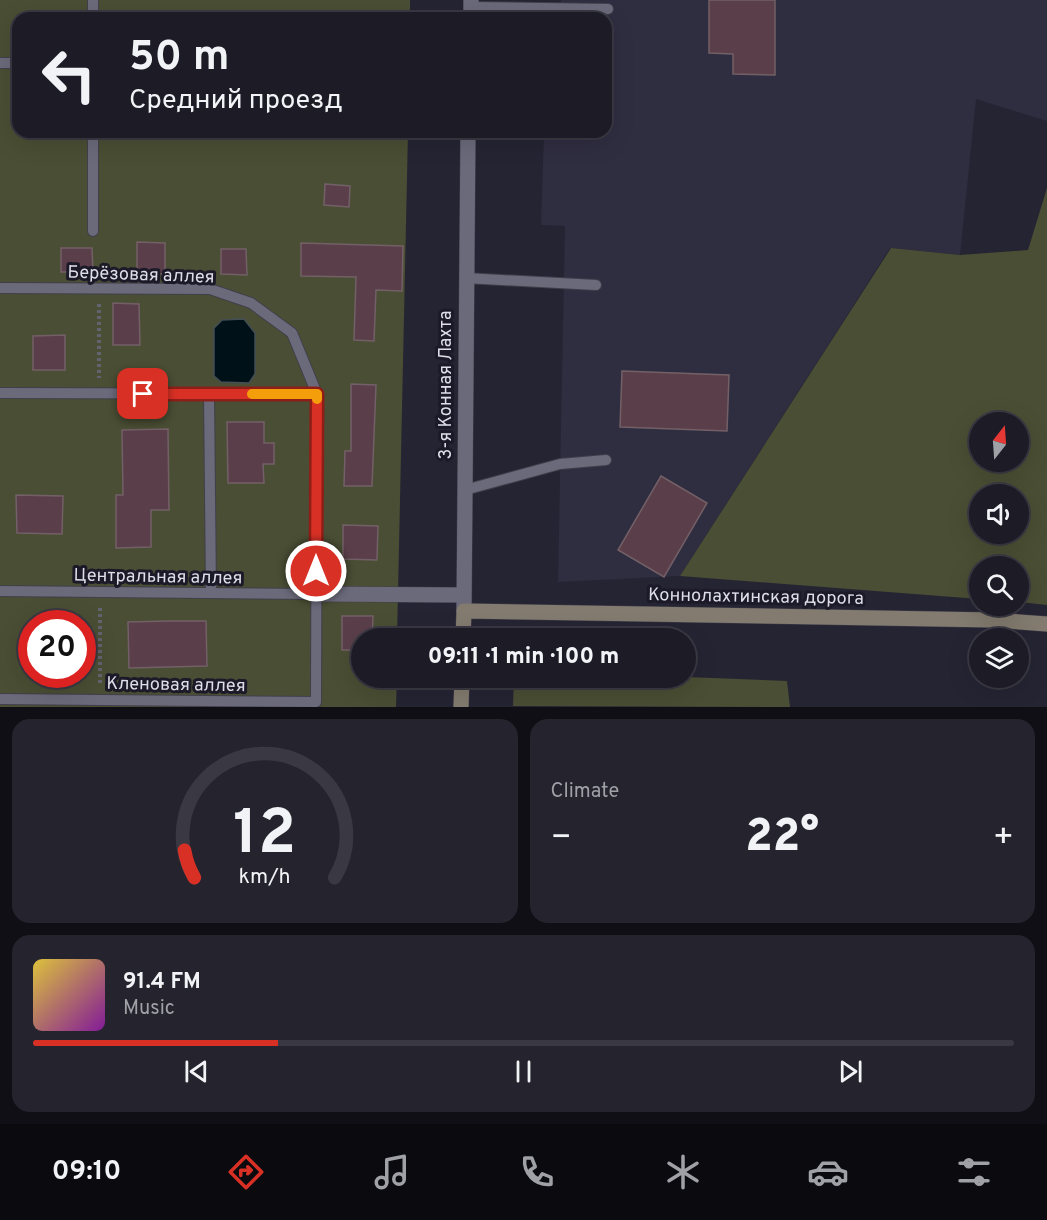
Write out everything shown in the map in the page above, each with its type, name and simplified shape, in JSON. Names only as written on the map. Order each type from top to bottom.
[{"type":"main road","name":"Коннолахтинская дорога","points":[[464,611],[993,620],[1047,624]]},
{"type":"main road","name":"3-я Конная Лахта","points":[[463,628],[464,611]]},
{"type":"main road","points":[[461,707],[462,688]]},
{"type":"street","name":"3-я Конная Лахта","points":[[464,611],[468,138]]},
{"type":"street","points":[[316,594],[464,595]]},
{"type":"lane","points":[[471,8],[608,9]]},
{"type":"lane","points":[[93,138],[93,231]]},
{"type":"lane","points":[[465,278],[596,285]]},
{"type":"lane","name":"Берёзовая аллея","points":[[0,288],[210,289],[251,303],[292,333],[317,394],[316,702]]},
{"type":"lane","points":[[0,393],[317,394]]},
{"type":"lane","points":[[209,394],[211,593]]},
{"type":"lane","points":[[465,490],[560,465],[606,460]]},
{"type":"lane","name":"Центральная аллея","points":[[0,591],[316,594]]},
{"type":"lane","name":"Кленовая аллея","points":[[0,699],[316,702]]},
{"type":"path","points":[[99,289],[99,394]]},
{"type":"path","points":[[100,592],[100,700]]},
{"type":"shaded area","points":[[561,0],[1047,0],[1047,121],[976,99],[960,255],[890,248],[680,576],[558,582],[565,226],[541,225],[544,138],[612,138],[612,12],[561,12]]},
{"type":"shaded area","points":[[244,319],[255,333],[255,374],[249,383],[221,382],[214,376],[214,328],[222,320]]},
{"type":"green space","points":[[0,0],[410,0],[410,12],[12,12],[12,138],[408,138],[397,628],[351,628],[351,688],[397,688],[396,707],[0,707]]},
{"type":"green space","points":[[1047,188],[1047,605],[1029,603],[1029,556],[969,556],[969,598],[680,576],[891,248],[960,255],[1028,250]]},
{"type":"green space","points":[[696,677],[787,681],[790,707],[513,706],[514,688],[696,688]]},
{"type":"building","points":[[709,0],[775,0],[775,75],[733,74],[733,54],[709,53]]},
{"type":"building","points":[[325,184],[350,186],[349,207],[324,205]]},
{"type":"building","points":[[137,242],[165,243],[165,274],[137,273]]},
{"type":"building","points":[[301,243],[403,246],[402,291],[376,290],[374,341],[354,340],[356,277],[301,276]]},
{"type":"building","points":[[61,248],[92,248],[93,272],[61,272]]},
{"type":"building","points":[[221,249],[246,249],[247,275],[221,274]]},
{"type":"building","points":[[113,303],[139,304],[140,345],[113,345]]},
{"type":"building","points":[[65,335],[65,370],[33,370],[33,336]]},
{"type":"building","points":[[622,371],[729,375],[727,431],[620,427]]},
{"type":"building","points":[[351,384],[376,385],[372,486],[344,486],[345,451],[351,451]]},
{"type":"building","points":[[227,422],[264,422],[264,443],[274,443],[274,464],[263,464],[264,483],[228,483]]},
{"type":"building","points":[[168,429],[169,510],[151,510],[151,547],[116,548],[116,495],[123,495],[122,430]]},
{"type":"building","points":[[661,476],[707,503],[664,577],[618,550]]},
{"type":"building","points":[[16,495],[63,496],[62,534],[17,533]]},
{"type":"building","points":[[343,525],[378,526],[377,560],[343,559]]},
{"type":"building","points":[[342,616],[373,616],[372,628],[351,628],[351,650],[342,650]]},
{"type":"building","points":[[206,621],[207,666],[129,668],[128,622]]},
{"type":"slow traffic","points":[[252,394],[317,394],[317,399]]},
{"type":"route","points":[[143,394],[317,394],[316,571]]}]
